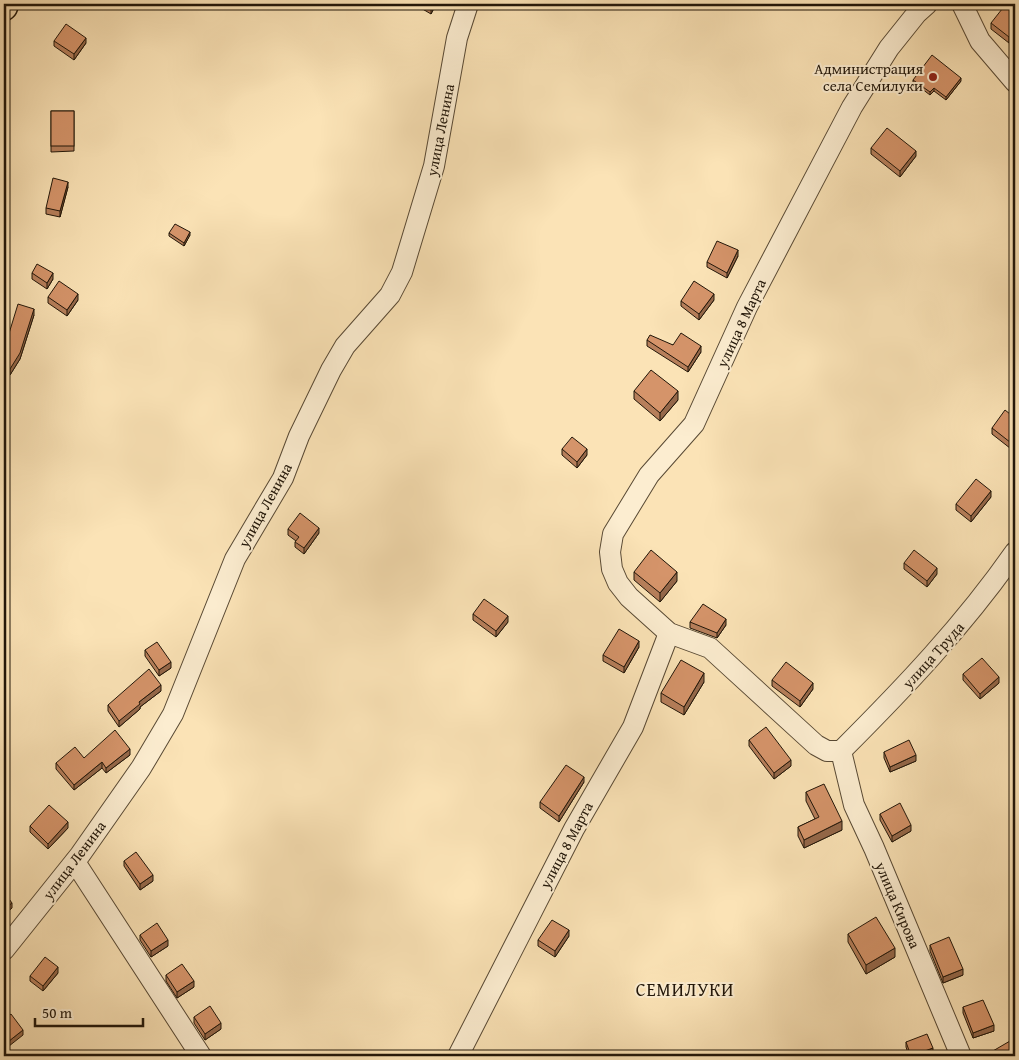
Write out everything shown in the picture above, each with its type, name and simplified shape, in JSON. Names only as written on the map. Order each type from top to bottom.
[{"type":"street","name":"улица Ленина","points":[[4,950],[75,862],[141,768],[173,714],[235,559],[283,478],[299,436],[331,370],[349,340],[390,295],[402,272],[434,166],[458,38],[468,4]]},
{"type":"street","name":"улица 8 Марта","points":[[841,751],[827,751],[816,745],[710,648],[669,633],[629,597],[618,583],[612,569],[610,552],[613,534],[649,475],[694,424],[747,307],[852,107],[889,48],[917,13],[927,4]]},
{"type":"street","points":[[962,4],[980,41],[1015,82]]},
{"type":"street","name":"улица Труда","points":[[841,751],[902,690],[964,622],[1015,552]]},
{"type":"street","name":"улица 8 Марта","points":[[458,1056],[574,829],[633,728],[669,633]]},
{"type":"street","name":"улица Кирова","points":[[841,751],[854,805],[961,1056]]},
{"type":"street","points":[[75,862],[201,1056]]},
{"type":"building","points":[[424,4],[433,4],[431,8]]},
{"type":"building","points":[[1006,4],[1015,9],[1015,28],[1009,37],[991,23]]},
{"type":"building","points":[[66,24],[86,38],[74,54],[54,41]]},
{"type":"building","points":[[932,55],[961,78],[946,97],[934,88],[930,92],[913,80]]},
{"type":"building","points":[[51,111],[74,111],[74,146],[51,146]]},
{"type":"building","points":[[887,128],[916,151],[900,171],[871,148]]},
{"type":"building","points":[[53,178],[68,182],[60,211],[46,208]]},
{"type":"building","points":[[175,224],[190,232],[184,243],[169,233]]},
{"type":"building","points":[[717,241],[738,250],[727,273],[707,262]]},
{"type":"building","points":[[37,264],[53,273],[47,283],[32,273]]},
{"type":"building","points":[[59,281],[78,294],[67,310],[48,297]]},
{"type":"building","points":[[694,281],[714,294],[699,314],[681,301]]},
{"type":"building","points":[[18,304],[34,309],[20,353],[10,369],[4,365],[4,338],[7,340]]},
{"type":"building","points":[[681,333],[701,346],[688,367],[647,340],[650,335],[673,345]]},
{"type":"building","points":[[651,370],[678,391],[660,413],[634,391]]},
{"type":"building","points":[[1005,410],[1015,418],[1015,446],[992,428]]},
{"type":"building","points":[[572,437],[587,449],[577,462],[562,449]]},
{"type":"building","points":[[976,479],[991,491],[971,516],[956,504]]},
{"type":"building","points":[[300,513],[319,528],[304,548],[295,542],[299,537],[288,529]]},
{"type":"building","points":[[651,550],[677,572],[660,593],[634,572]]},
{"type":"building","points":[[914,550],[937,568],[927,581],[904,563]]},
{"type":"building","points":[[484,599],[508,616],[496,631],[473,614]]},
{"type":"building","points":[[703,604],[726,619],[717,633],[690,622]]},
{"type":"building","points":[[619,629],[639,641],[624,667],[603,655]]},
{"type":"building","points":[[157,642],[171,662],[159,670],[145,650]]},
{"type":"building","points":[[982,658],[999,677],[980,694],[963,674]]},
{"type":"building","points":[[681,660],[704,673],[684,707],[661,693]]},
{"type":"building","points":[[786,662],[813,683],[800,701],[772,680]]},
{"type":"building","points":[[149,669],[161,685],[119,721],[108,705]]},
{"type":"building","points":[[766,727],[791,760],[774,773],[749,740]]},
{"type":"building","points":[[115,730],[130,749],[106,768],[102,762],[74,785],[56,763],[75,747],[84,758]]},
{"type":"building","points":[[909,740],[916,755],[890,767],[884,752]]},
{"type":"building","points":[[566,765],[584,777],[559,816],[540,802]]},
{"type":"building","points":[[824,784],[842,821],[804,840],[798,827],[819,817],[806,792]]},
{"type":"building","points":[[900,803],[911,825],[892,836],[880,814]]},
{"type":"building","points":[[49,805],[68,822],[48,844],[30,826]]},
{"type":"building","points":[[136,852],[153,875],[140,884],[124,861]]},
{"type":"building","points":[[4,892],[12,903],[4,909]]},
{"type":"building","points":[[876,917],[895,948],[866,965],[848,934]]},
{"type":"building","points":[[552,920],[569,930],[555,951],[538,940]]},
{"type":"building","points":[[157,923],[168,940],[151,951],[140,935]]},
{"type":"building","points":[[949,937],[963,969],[943,977],[930,945]]},
{"type":"building","points":[[45,957],[58,967],[43,986],[30,976]]},
{"type":"building","points":[[182,964],[194,981],[177,992],[166,975]]},
{"type":"building","points":[[983,1000],[994,1025],[973,1033],[963,1007]]},
{"type":"building","points":[[210,1006],[221,1023],[205,1034],[194,1017]]},
{"type":"building","points":[[11,1014],[23,1030],[4,1045],[4,1020]]},
{"type":"building","points":[[927,1034],[933,1048],[911,1056],[906,1042]]},
{"type":"building","points":[[1010,1041],[1015,1051],[1015,1056],[986,1056],[986,1055]]},
{"type":"building","points":[[239,1051],[242,1056],[231,1056]]},
{"type":"place","name":"Администрация села Семилуки","points":[[933,77]]},
{"type":"district","name":"СЕМИЛУКИ","points":[[685,989]]}]
